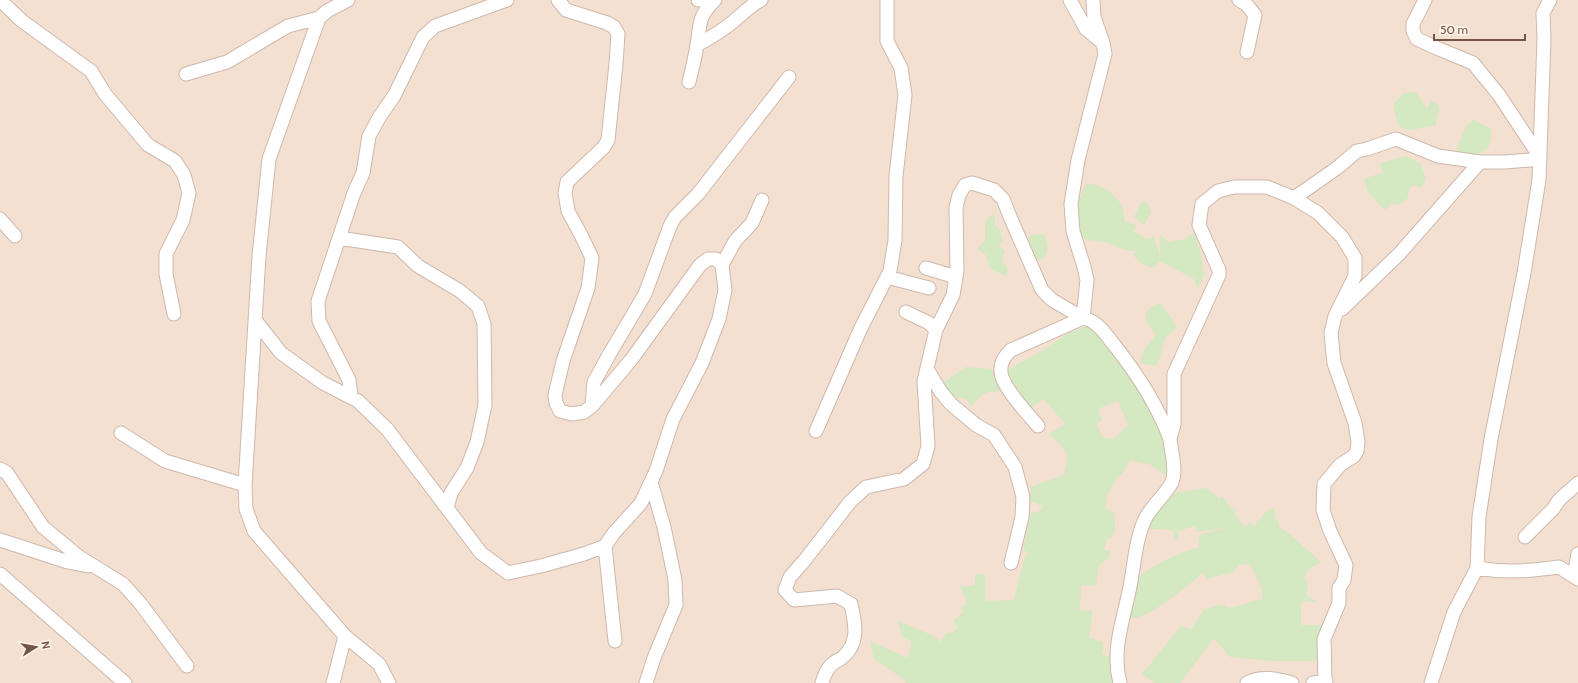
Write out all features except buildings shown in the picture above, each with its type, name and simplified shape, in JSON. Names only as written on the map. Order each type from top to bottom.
[{"type":"street","points":[[186,74],[227,62],[288,26],[319,18],[327,11],[348,0]]},
{"type":"street","points":[[351,397],[349,380],[319,321],[318,301],[354,193],[363,173],[369,136],[380,116],[394,96],[423,37],[434,26],[507,0]]},
{"type":"street","points":[[558,0],[566,10],[607,23],[614,27],[618,34],[608,140],[604,147],[567,182],[565,193],[568,211],[592,258],[588,288],[563,361],[555,395],[556,404],[560,411],[572,414],[584,412],[592,406],[631,360],[700,265],[708,259],[716,259],[722,265]]},
{"type":"street","points":[[698,0],[706,0]]},
{"type":"street","points":[[689,82],[697,45],[698,24],[705,10],[714,0]]},
{"type":"street","points":[[697,45],[733,22],[761,0]]},
{"type":"street","points":[[816,431],[860,330],[890,271],[895,240],[896,176],[905,95],[901,68],[887,41],[887,0]]},
{"type":"street","points":[[1070,0],[1086,28],[1103,43]]},
{"type":"street","points":[[1083,318],[1087,280],[1073,231],[1071,204],[1078,160],[1105,54],[1103,43],[1094,17],[1093,0]]},
{"type":"street","points":[[1238,0],[1246,4],[1255,15],[1247,52]]},
{"type":"street","points":[[1425,0],[1413,24],[1413,31],[1417,39],[1474,63],[1499,95],[1540,157]]},
{"type":"street","points":[[1431,683],[1454,612],[1477,568],[1479,518],[1491,439],[1524,273],[1539,180],[1544,39],[1543,13],[1550,0]]},
{"type":"street","points":[[0,2],[22,21],[91,71],[105,94],[148,146],[175,161],[184,175],[189,193],[183,220],[166,254],[166,274],[174,314]]},
{"type":"street","points":[[319,18],[269,160],[259,256],[245,485],[246,509],[254,531],[345,636],[379,664],[389,683]]},
{"type":"street","points":[[592,406],[594,382],[645,294],[670,226],[675,217],[698,194],[789,77]]},
{"type":"street","points":[[1294,198],[1357,151],[1368,149],[1396,139],[1438,156],[1480,162],[1530,160],[1540,157]]},
{"type":"street","points":[[1335,316],[1400,253],[1480,162]]},
{"type":"street","points":[[822,683],[826,671],[833,663],[844,657],[853,645],[856,628],[851,604],[837,596],[794,600],[785,590],[790,577],[850,502],[866,487],[904,479],[923,464],[928,446],[924,381],[936,330],[953,294],[957,271],[956,208],[959,195],[965,185],[972,183],[994,190],[1003,199],[1042,290],[1052,300],[1083,318],[1092,320],[1101,329],[1136,372],[1148,391],[1170,439],[1174,471],[1172,482],[1146,518],[1137,543],[1132,576],[1117,643],[1116,670],[1120,683]]},
{"type":"street","points":[[1170,439],[1174,424],[1174,374],[1219,275],[1219,270],[1199,225],[1202,204],[1218,191],[1234,186],[1268,186],[1294,198],[1318,213],[1342,237],[1355,258],[1355,276],[1335,316],[1331,333],[1334,363],[1355,423],[1358,442],[1357,451],[1354,456],[1340,465],[1324,484],[1323,510],[1330,531],[1346,565],[1344,580],[1339,588],[1339,603],[1324,639],[1321,682]]},
{"type":"street","points":[[255,320],[281,353],[323,383],[358,401],[387,429],[481,553],[508,573],[542,566],[605,546],[614,533],[641,503],[651,482],[673,419],[702,363],[719,319],[725,290],[722,265],[735,241],[752,223],[762,200]]},
{"type":"street","points":[[0,219],[15,236]]},
{"type":"street","points":[[339,238],[398,247],[418,266],[460,291],[478,306],[484,324],[485,405],[477,442],[467,468],[452,493],[447,508]]},
{"type":"street","points":[[926,268],[956,277]]},
{"type":"street","points":[[887,277],[929,288]]},
{"type":"street","points":[[906,312],[929,323],[936,330]]},
{"type":"street","points":[[1038,426],[1013,397],[1000,374],[1004,356],[1011,350],[1083,318]]},
{"type":"street","points":[[927,370],[941,392],[951,404],[976,425],[994,435],[1015,467],[1023,497],[1022,517],[1011,563]]},
{"type":"street","points":[[121,433],[165,461],[245,485]]},
{"type":"street","points":[[0,469],[7,473],[43,527],[78,556],[123,584],[140,603],[187,666]]},
{"type":"street","points":[[646,683],[654,658],[676,606],[675,580],[664,527],[651,482]]},
{"type":"street","points":[[1524,537],[1559,500],[1578,483]]},
{"type":"street","points":[[0,540],[68,562],[95,567]]},
{"type":"street","points":[[605,546],[615,642]]},
{"type":"street","points":[[1477,568],[1499,572],[1524,572],[1559,567],[1576,577],[1578,554]]},
{"type":"street","points":[[0,574],[124,683]]},
{"type":"street","points":[[333,683],[345,636]]},
{"type":"street","points":[[1247,683],[1254,679],[1273,678],[1292,683]]},
{"type":"shaded area","points":[[0,0],[1578,0],[1578,683],[0,683]]},
{"type":"green space","points":[[1416,92],[1427,109],[1431,101],[1437,103],[1439,110],[1435,126],[1406,130],[1399,125],[1395,114],[1394,103],[1404,93]]},
{"type":"green space","points":[[1471,118],[1491,129],[1491,139],[1488,148],[1472,157],[1456,156],[1466,125],[1472,122]]},
{"type":"green space","points":[[1407,156],[1421,164],[1426,179],[1421,188],[1415,185],[1409,189],[1408,198],[1399,205],[1391,204],[1385,210],[1367,191],[1364,179],[1383,172],[1380,163]]},
{"type":"green space","points":[[1086,184],[1102,187],[1120,202],[1124,213],[1125,223],[1129,222],[1137,226],[1133,231],[1146,239],[1154,237],[1160,259],[1160,235],[1168,242],[1186,239],[1189,235],[1194,234],[1200,250],[1204,275],[1198,289],[1194,279],[1160,261],[1153,268],[1142,264],[1132,254],[1137,252],[1122,249],[1105,242],[1088,240],[1078,236],[1073,214]]},
{"type":"green space","points":[[1146,201],[1151,212],[1144,225],[1134,217],[1141,202]]},
{"type":"green space","points":[[995,215],[995,225],[1000,230],[1003,240],[999,246],[1005,251],[1002,262],[1007,267],[1007,276],[990,269],[986,255],[977,249],[985,240],[985,224],[988,217]]},
{"type":"green space","points":[[1044,234],[1047,244],[1047,253],[1043,259],[1033,259],[1027,240],[1030,235]]},
{"type":"green space","points":[[1158,303],[1163,305],[1174,321],[1176,328],[1165,338],[1156,366],[1140,363],[1143,352],[1156,334],[1147,321],[1146,314],[1148,310]]},
{"type":"green space","points":[[1090,325],[1140,389],[1165,436],[1170,478],[1149,464],[1130,460],[1122,474],[1117,477],[1106,497],[1107,500],[1105,507],[1115,514],[1115,531],[1112,537],[1107,539],[1104,550],[1110,551],[1109,558],[1099,565],[1096,586],[1081,585],[1080,611],[1091,610],[1092,614],[1089,638],[1103,642],[1102,654],[1110,657],[1113,683],[905,683],[906,681],[874,659],[870,641],[908,658],[911,641],[902,637],[898,621],[934,636],[940,642],[947,633],[952,633],[957,628],[954,620],[963,613],[962,608],[967,603],[960,587],[975,585],[975,574],[985,574],[986,601],[1014,600],[1023,563],[1028,552],[1023,550],[1031,511],[1037,513],[1043,506],[1030,501],[1031,487],[1063,475],[1066,467],[1067,456],[1063,448],[1049,434],[1065,424],[1044,399],[1031,408],[1005,371],[1040,352],[1068,333]],"holes":[[[1118,401],[1128,425],[1113,439],[1102,437],[1097,424],[1102,420],[1098,410]]]},
{"type":"green space","points":[[966,367],[991,369],[1001,387],[997,392],[993,391],[986,393],[971,406],[966,399],[959,397],[951,401],[941,384]]},
{"type":"green space","points":[[1206,488],[1218,497],[1221,513],[1219,498],[1223,497],[1231,509],[1235,509],[1236,517],[1242,524],[1247,526],[1250,522],[1255,526],[1257,521],[1262,518],[1262,515],[1271,508],[1274,509],[1275,518],[1279,524],[1278,527],[1286,531],[1321,562],[1310,569],[1306,575],[1305,579],[1308,584],[1306,595],[1318,602],[1301,601],[1301,625],[1327,625],[1322,656],[1313,661],[1272,661],[1230,657],[1214,638],[1180,683],[1155,683],[1142,674],[1181,626],[1191,629],[1204,610],[1222,604],[1229,608],[1262,599],[1262,590],[1250,565],[1240,564],[1233,572],[1207,579],[1203,573],[1156,608],[1136,618],[1129,618],[1131,582],[1164,561],[1199,547],[1198,536],[1201,534],[1224,529],[1225,531],[1224,528],[1197,532],[1195,526],[1178,531],[1179,539],[1175,540],[1173,530],[1150,529],[1148,521],[1154,511],[1171,495]]}]
